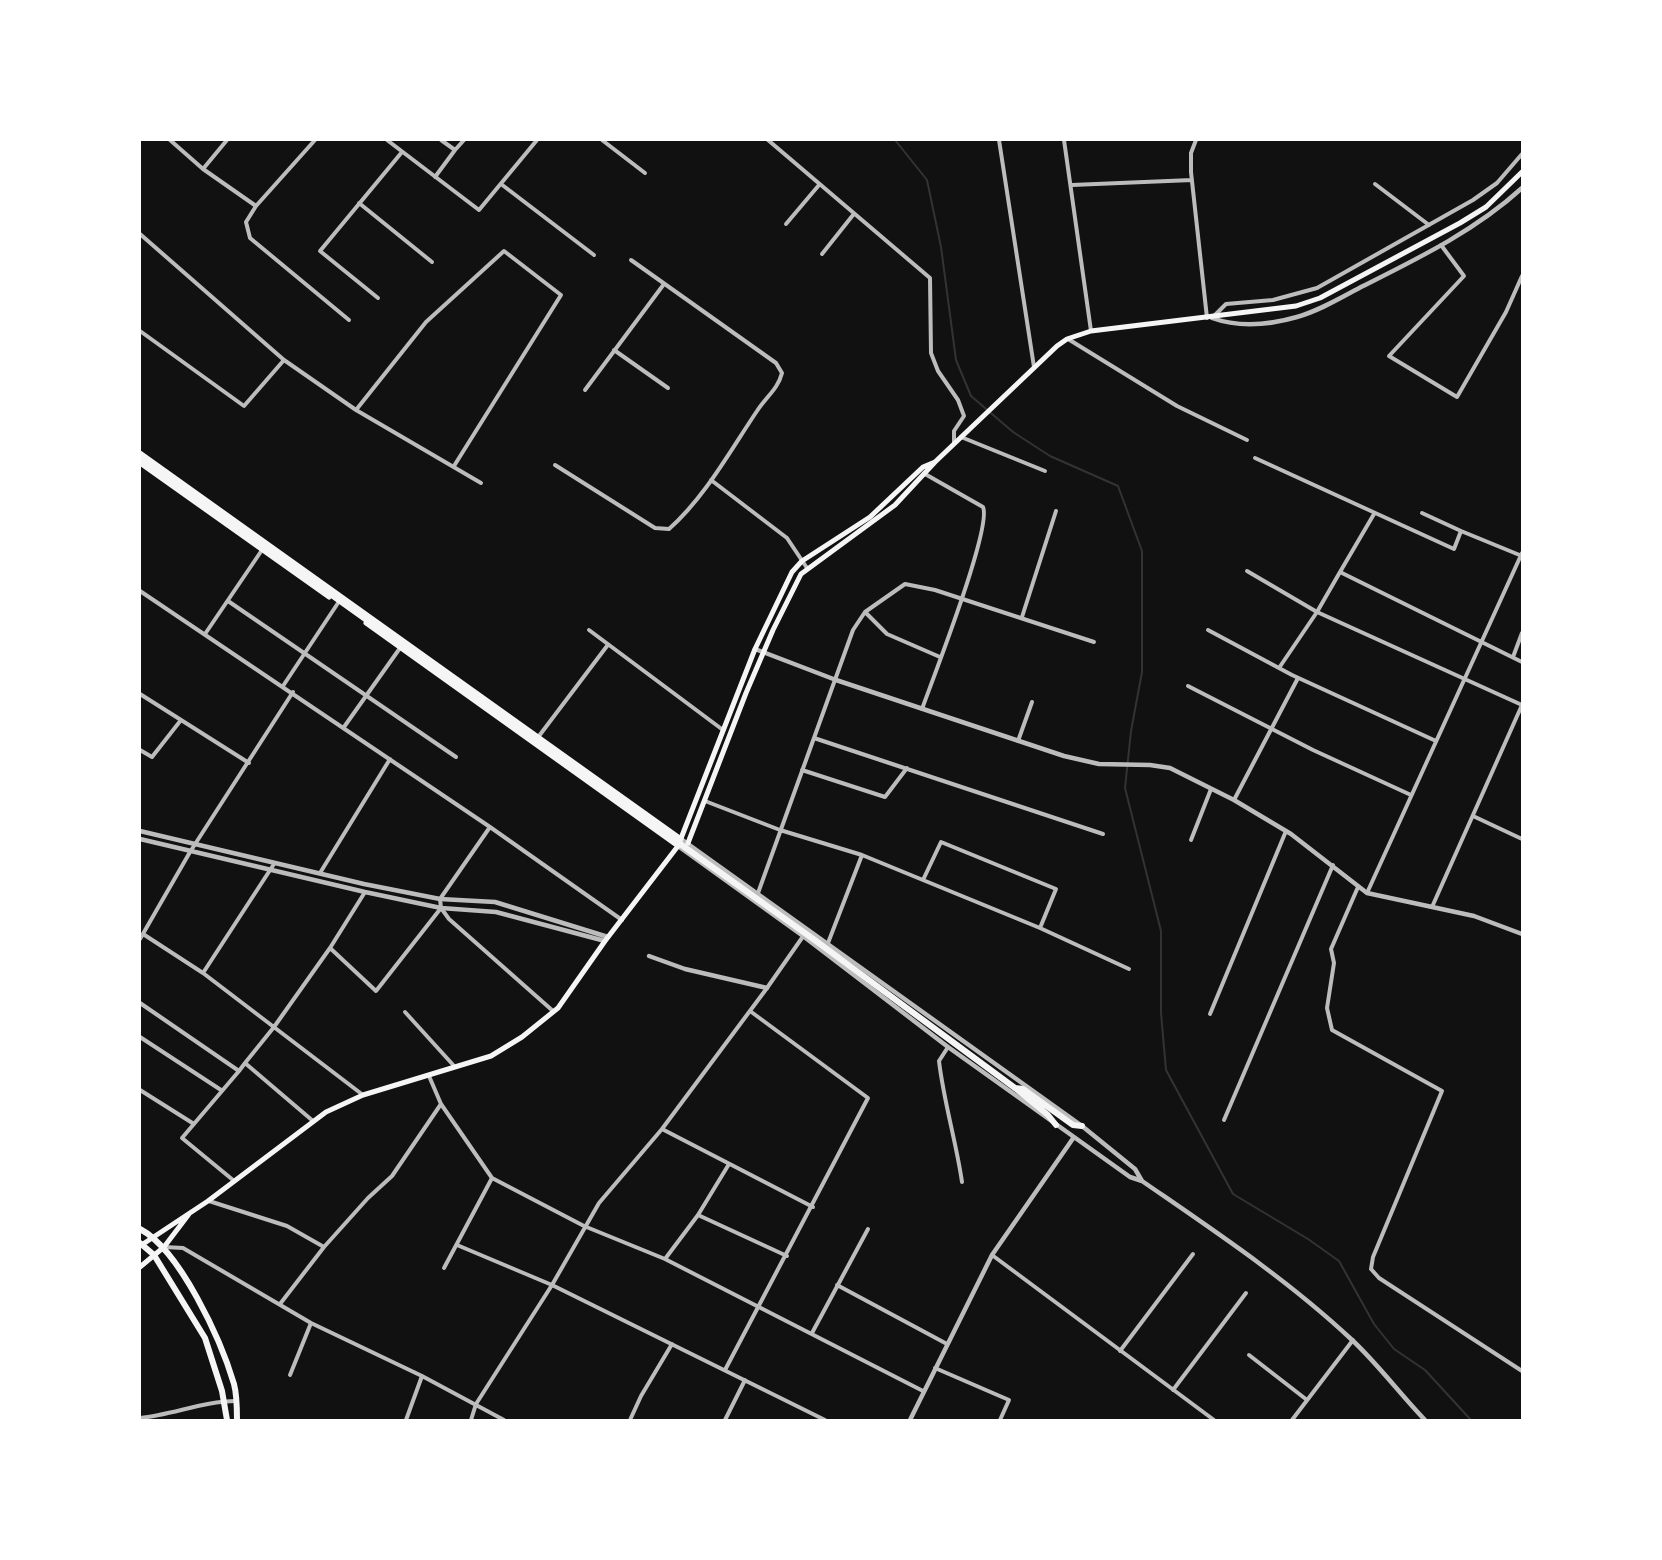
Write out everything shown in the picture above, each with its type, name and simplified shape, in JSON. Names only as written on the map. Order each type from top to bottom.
[{"type":"main road","points":[[688,843],[763,653],[792,591],[807,568],[875,522],[1034,367],[1067,339],[1091,331],[1296,306],[1320,298],[1486,207],[1522,172]]},
{"type":"main road","points":[[140,456],[539,736],[681,839]]},
{"type":"main road","points":[[140,456],[816,940],[1015,1088],[1073,1125],[1082,1126]]},
{"type":"main road","points":[[227,1420],[224,1401],[205,1338],[154,1255],[140,1244],[208,1201],[326,1112],[363,1095],[491,1056],[522,1037],[553,1011],[678,846],[755,649],[792,572],[802,561],[856,527],[904,487],[922,467],[935,462]]},
{"type":"main road","points":[[140,463],[678,846]]},
{"type":"main road","points":[[1041,1106],[1056,1125]]},
{"type":"main road","points":[[140,1267],[164,1247],[192,1211]]},
{"type":"main road","points":[[140,1229],[152,1235],[164,1247],[215,1331],[235,1386],[237,1420]]},
{"type":"street","points":[[170,140],[202,169],[256,206]]},
{"type":"street","points":[[202,169],[227,140]]},
{"type":"street","points":[[315,140],[256,206],[246,222],[250,238],[349,320]]},
{"type":"street","points":[[387,140],[478,210],[537,140]]},
{"type":"street","points":[[441,140],[455,150]]},
{"type":"street","points":[[435,177],[464,140]]},
{"type":"street","points":[[602,140],[645,173]]},
{"type":"street","points":[[768,140],[853,215],[930,278],[931,353],[938,371],[958,400],[964,416],[954,431],[954,444]]},
{"type":"street","points":[[999,140],[1034,367]]},
{"type":"street","points":[[1064,140],[1091,331]]},
{"type":"street","points":[[1196,140],[1191,153],[1192,180],[1210,318]]},
{"type":"street","points":[[378,298],[320,251],[402,152]]},
{"type":"street","points":[[1210,318],[1226,304],[1273,300],[1317,288],[1429,225],[1497,183],[1522,154]]},
{"type":"street","points":[[1072,185],[1192,180]]},
{"type":"street","points":[[501,184],[594,255]]},
{"type":"street","points":[[1375,184],[1429,225]]},
{"type":"street","points":[[786,224],[819,185]]},
{"type":"street","points":[[1210,318],[1254,325],[1298,317],[1325,306],[1471,228],[1522,188]]},
{"type":"street","points":[[359,203],[432,262]]},
{"type":"street","points":[[822,254],[853,215]]},
{"type":"street","points":[[140,234],[284,360],[356,410],[481,483]]},
{"type":"street","points":[[1441,244],[1464,276],[1389,356],[1457,397],[1506,312],[1522,276]]},
{"type":"street","points":[[356,410],[426,322],[504,251],[561,295],[454,466]]},
{"type":"street","points":[[555,465],[655,528],[669,529],[680,519],[711,480],[762,404],[779,385],[782,373],[776,363],[631,260]]},
{"type":"street","points":[[585,390],[664,284]]},
{"type":"street","points":[[140,331],[244,406],[284,360]]},
{"type":"street","points":[[1067,339],[1177,406],[1247,440]]},
{"type":"street","points":[[614,350],[669,388]]},
{"type":"street","points":[[963,435],[1045,471]]},
{"type":"street","points":[[1255,458],[1454,549],[1461,531]]},
{"type":"street","points":[[922,709],[982,533],[985,512],[983,507],[926,474]]},
{"type":"street","points":[[711,480],[787,537],[807,568]]},
{"type":"street","points":[[1022,617],[1056,511]]},
{"type":"street","points":[[1367,893],[1522,555],[1422,513]]},
{"type":"street","points":[[1279,668],[1317,612],[1374,514]]},
{"type":"street","points":[[205,634],[262,550]]},
{"type":"street","points":[[1247,571],[1317,612],[1522,705],[1432,908]]},
{"type":"street","points":[[1340,572],[1481,644],[1522,662]]},
{"type":"street","points":[[758,893],[853,630],[865,612],[905,584],[961,598],[1094,642]]},
{"type":"street","points":[[140,591],[293,692],[622,920]]},
{"type":"street","points":[[228,601],[456,757]]},
{"type":"street","points":[[283,686],[339,603]]},
{"type":"street","points":[[865,612],[887,634],[940,657]]},
{"type":"street","points":[[589,630],[723,730]]},
{"type":"street","points":[[1208,630],[1298,678],[1436,741]]},
{"type":"street","points":[[1512,657],[1522,633]]},
{"type":"street","points":[[539,736],[608,646]]},
{"type":"street","points":[[344,727],[400,648]]},
{"type":"street","points":[[755,649],[836,680],[1018,741],[1099,764],[1170,768],[1234,800],[1286,831],[1333,864],[1367,893],[1474,916],[1522,934]]},
{"type":"street","points":[[1234,800],[1298,678]]},
{"type":"street","points":[[1188,686],[1271,729],[1411,795]]},
{"type":"street","points":[[140,939],[190,852],[249,764],[293,692]]},
{"type":"street","points":[[140,694],[249,764]]},
{"type":"street","points":[[1018,741],[1032,702]]},
{"type":"street","points":[[140,750],[152,758],[181,720]]},
{"type":"street","points":[[814,738],[1102,834]]},
{"type":"street","points":[[320,873],[390,759]]},
{"type":"street","points":[[802,770],[885,797],[907,768]]},
{"type":"street","points":[[1191,840],[1211,789]]},
{"type":"street","points":[[705,801],[780,830],[862,855],[1040,928],[1129,969]]},
{"type":"street","points":[[1473,816],[1522,838]]},
{"type":"street","points":[[490,827],[440,899],[441,908],[449,919],[553,1011]]},
{"type":"street","points":[[140,831],[274,864],[440,899],[495,902],[606,939]]},
{"type":"street","points":[[1210,1014],[1286,831]]},
{"type":"street","points":[[140,839],[271,872],[441,908],[496,912],[606,939]]},
{"type":"street","points":[[681,839],[1082,1126],[1135,1169],[1142,1181]]},
{"type":"street","points":[[923,880],[941,842],[1045,884],[1056,889],[1040,928]]},
{"type":"street","points":[[678,846],[803,936],[948,1047],[1130,1177],[1142,1181],[1229,1242],[1318,1310],[1353,1340],[1425,1420]]},
{"type":"street","points":[[828,943],[862,855]]},
{"type":"street","points":[[203,973],[271,872],[274,864]]},
{"type":"street","points":[[1224,1120],[1333,864]]},
{"type":"street","points":[[1358,887],[1331,950],[1334,963],[1327,1008],[1332,1030],[1442,1091],[1373,1257],[1371,1269],[1379,1278],[1522,1371]]},
{"type":"street","points":[[233,1180],[182,1138],[274,1027],[330,948],[365,892]]},
{"type":"street","points":[[330,948],[376,991],[441,908]]},
{"type":"street","points":[[471,1420],[476,1404],[552,1285],[599,1203],[662,1129],[808,929]]},
{"type":"street","points":[[143,934],[203,973],[363,1095]]},
{"type":"street","points":[[650,956],[685,969],[767,988]]},
{"type":"street","points":[[140,1003],[238,1071]]},
{"type":"street","points":[[725,1370],[813,1207],[868,1098],[750,1011]]},
{"type":"street","points":[[405,1012],[456,1068]]},
{"type":"street","points":[[140,1037],[221,1090]]},
{"type":"street","points":[[948,1047],[939,1061],[944,1102],[954,1131],[962,1182]]},
{"type":"street","points":[[244,1064],[313,1121]]},
{"type":"street","points":[[429,1076],[441,1104],[492,1178],[584,1226],[665,1259],[923,1391]]},
{"type":"street","points":[[140,1090],[194,1124]]},
{"type":"street","points":[[280,1304],[324,1247],[368,1198],[392,1176],[441,1104]]},
{"type":"street","points":[[662,1129],[813,1207]]},
{"type":"street","points":[[909,1420],[992,1255],[1074,1137]]},
{"type":"street","points":[[665,1259],[698,1215],[729,1164]]},
{"type":"street","points":[[444,1268],[492,1178]]},
{"type":"street","points":[[208,1201],[287,1226],[324,1247]]},
{"type":"street","points":[[698,1215],[787,1256]]},
{"type":"street","points":[[812,1333],[868,1229]]},
{"type":"street","points":[[457,1245],[552,1285],[825,1420]]},
{"type":"street","points":[[164,1247],[183,1248],[311,1323],[422,1376],[504,1420]]},
{"type":"street","points":[[1120,1351],[1193,1254]]},
{"type":"street","points":[[992,1255],[1214,1420]]},
{"type":"street","points":[[837,1286],[947,1344]]},
{"type":"street","points":[[1173,1390],[1246,1293]]},
{"type":"street","points":[[290,1375],[311,1323]]},
{"type":"street","points":[[1292,1420],[1353,1340]]},
{"type":"street","points":[[630,1420],[641,1396],[672,1344]]},
{"type":"street","points":[[1249,1355],[1307,1400]]},
{"type":"street","points":[[934,1368],[1010,1400],[1000,1420]]},
{"type":"street","points":[[406,1420],[422,1376]]},
{"type":"street","points":[[725,1420],[745,1380]]},
{"type":"street","points":[[140,1418],[166,1416],[224,1401],[236,1401]]},
{"type":"waterway","points":[[895,140],[927,180],[941,247],[956,360],[971,396],[1013,432],[1050,456],[1118,486],[1142,551],[1142,672],[1131,731],[1125,788],[1161,931],[1161,1013],[1166,1070],[1233,1194],[1308,1239],[1339,1261],[1374,1324],[1394,1349],[1425,1370],[1471,1420]]}]
